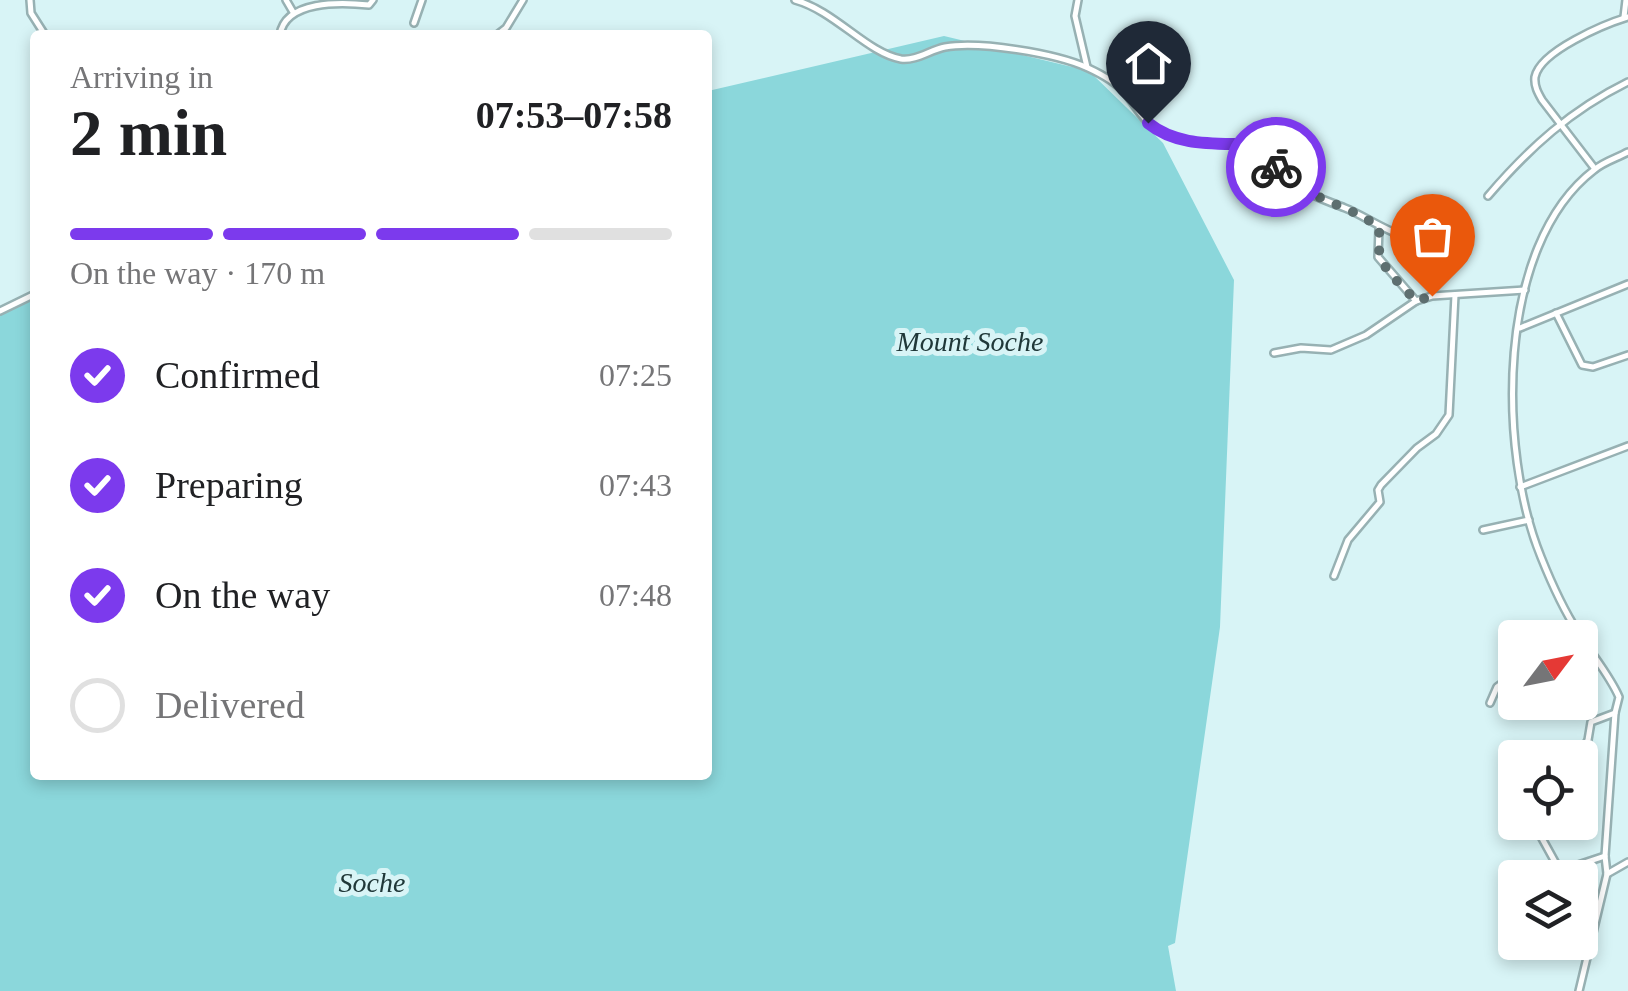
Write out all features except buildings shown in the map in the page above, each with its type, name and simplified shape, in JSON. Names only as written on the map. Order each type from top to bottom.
[{"type":"street","points":[[30,0],[31,13],[43,30]]},
{"type":"street","points":[[286,0],[293,12]]},
{"type":"street","points":[[280,30],[293,12],[316,2],[370,6],[373,0]]},
{"type":"street","points":[[414,23],[422,0]]},
{"type":"street","points":[[503,30],[522,0]]},
{"type":"street","points":[[795,0],[823,10],[897,58],[908,60],[945,48],[976,46],[1043,54],[1087,67],[1117,85],[1159,131],[1211,145],[1259,145],[1295,186],[1380,228],[1440,240],[1446,237],[1444,224]]},
{"type":"street","points":[[1078,0],[1075,16],[1087,67]]},
{"type":"street","points":[[1594,169],[1558,124],[1536,88],[1535,76],[1540,67],[1584,36],[1626,17],[1626,0]]},
{"type":"street","points":[[1488,196],[1526,152],[1558,124],[1628,82]]},
{"type":"street","points":[[1572,620],[1540,554],[1520,487],[1511,407],[1518,329],[1530,265],[1559,209],[1594,169],[1628,152]]},
{"type":"street","points":[[1380,228],[1378,257],[1416,301]]},
{"type":"street","points":[[1518,329],[1628,284]]},
{"type":"street","points":[[1274,353],[1301,348],[1331,350],[1366,335],[1416,301],[1524,290]]},
{"type":"street","points":[[1334,576],[1348,540],[1380,502],[1381,485],[1436,434],[1449,414],[1456,294]]},
{"type":"street","points":[[0,312],[30,297]]},
{"type":"street","points":[[1556,313],[1582,365],[1593,367],[1628,355]]},
{"type":"street","points":[[1520,487],[1628,446]]},
{"type":"street","points":[[1483,530],[1529,520]]},
{"type":"street","points":[[1579,991],[1607,874],[1605,856],[1619,696],[1598,663]]},
{"type":"street","points":[[1490,703],[1498,686]]},
{"type":"street","points":[[1619,696],[1628,693]]},
{"type":"street","points":[[1588,740],[1592,722],[1615,713]]},
{"type":"street","points":[[1544,840],[1560,871],[1605,856]]},
{"type":"street","points":[[1607,874],[1628,862]]},
{"type":"green space","name":"Mount Soche","points":[[944,36],[1089,71],[1163,143],[1234,280],[1220,627],[1175,943],[1168,946],[1176,991],[0,991],[0,315],[30,299],[30,780],[712,780],[712,90]]},
{"type":"way so far","points":[[1276,167],[1295,186],[1380,228],[1376,251],[1384,265],[1416,301],[1432,296]]},
{"type":"route","points":[[1148,123],[1159,131],[1211,145],[1259,145],[1276,167]]},
{"type":"park label","name":"Soche","points":[[372,882]]}]
